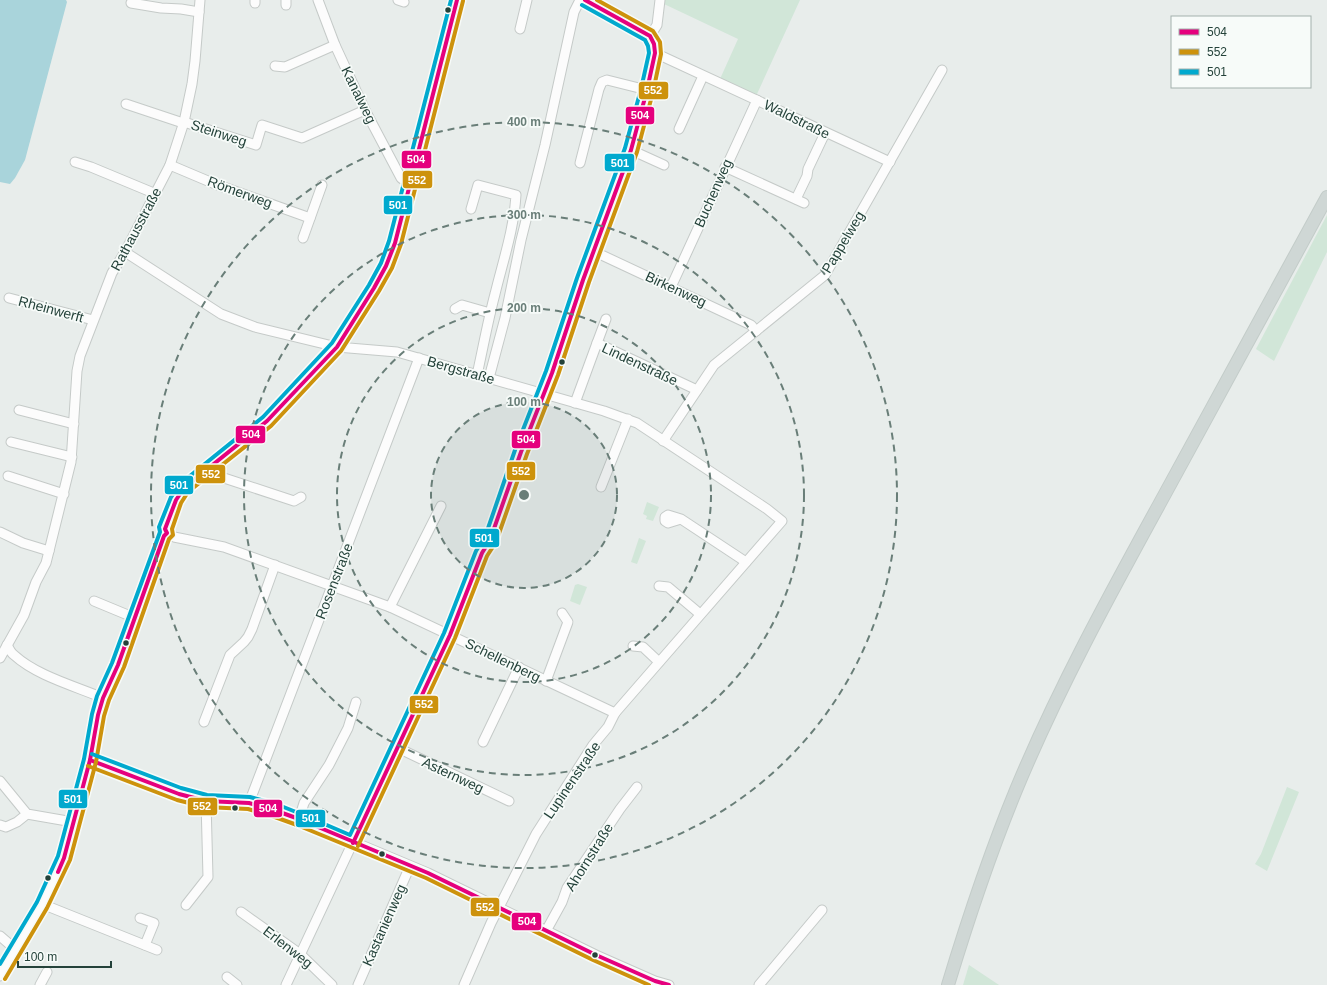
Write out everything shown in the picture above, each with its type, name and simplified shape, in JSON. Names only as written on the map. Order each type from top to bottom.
[{"type":"main road","points":[[948,985],[995,843],[1016,789],[1055,704],[1175,474],[1327,198]]},
{"type":"street","name":"Rathausstraße","points":[[0,658],[24,615],[36,582],[46,563],[49,552],[72,457],[77,371],[80,356],[112,273],[125,252],[170,165],[183,123],[195,61],[200,0]]},
{"type":"street","name":"Kanalweg","points":[[318,0],[335,45],[365,110],[402,178],[410,183]]},
{"type":"street","points":[[0,976],[42,904],[64,858],[90,760],[103,698],[118,665],[164,536],[167,533],[166,526],[176,500],[184,488],[267,421],[337,347],[386,266],[394,243],[457,0]]},
{"type":"street","points":[[520,29],[527,0]]},
{"type":"street","points":[[489,378],[506,318],[521,240],[545,145],[574,12],[580,0]]},
{"type":"street","points":[[288,984],[300,954],[450,635],[482,553],[490,540],[521,452],[552,372],[593,251],[631,150],[647,90],[655,53],[654,44],[650,36],[585,0]]},
{"type":"street","points":[[650,36],[657,25],[660,0]]},
{"type":"street","points":[[131,3],[199,12]]},
{"type":"street","points":[[275,66],[285,67],[335,45]]},
{"type":"street","name":"Waldstraße","points":[[655,53],[890,162]]},
{"type":"street","name":"Pappelweg","points":[[663,441],[714,365],[824,275],[942,70]]},
{"type":"street","points":[[679,129],[703,76]]},
{"type":"street","points":[[580,163],[602,82],[607,80],[647,90]]},
{"type":"street","name":"Buchenweg","points":[[671,287],[757,100]]},
{"type":"street","points":[[126,104],[183,123]]},
{"type":"street","name":"Steinweg","points":[[183,123],[256,146],[262,125],[302,138],[365,110]]},
{"type":"street","points":[[725,167],[800,201],[808,169],[825,133]]},
{"type":"street","points":[[631,150],[664,166]]},
{"type":"street","points":[[75,162],[91,167],[156,194]]},
{"type":"street","name":"Römerweg","points":[[170,165],[215,184],[310,218]]},
{"type":"street","points":[[303,238],[322,185]]},
{"type":"street","points":[[471,209],[478,185],[516,195],[515,209],[507,246],[490,313],[477,375]]},
{"type":"street","name":"Birkenweg","points":[[593,251],[751,324],[756,331]]},
{"type":"street","name":"Bergstraße","points":[[125,252],[221,314],[255,327],[337,347],[397,352],[604,411],[637,423],[767,509],[782,521],[763,542]]},
{"type":"street","name":"Rheinwerft","points":[[8,298],[93,320]]},
{"type":"street","points":[[455,309],[462,305],[490,313]]},
{"type":"street","points":[[597,344],[606,320]]},
{"type":"street","name":"Lindenstraße","points":[[575,403],[597,344],[697,390]]},
{"type":"street","name":"Rosenstraße","points":[[249,803],[418,358]]},
{"type":"street","points":[[19,410],[74,424]]},
{"type":"street","points":[[601,487],[628,419]]},
{"type":"street","points":[[11,442],[72,457]]},
{"type":"street","points":[[209,469],[221,477],[294,501],[301,497]]},
{"type":"street","points":[[8,476],[64,494]]},
{"type":"street","points":[[390,607],[441,506]]},
{"type":"street","points":[[681,519],[746,562]]},
{"type":"street","points":[[0,532],[49,552]]},
{"type":"street","name":"Schellenberg","points":[[167,533],[174,537],[224,547],[390,607],[615,713]]},
{"type":"street","name":"Lupinenstraße","points":[[464,985],[499,908],[536,834],[593,745],[608,727],[615,713],[763,542]]},
{"type":"street","points":[[204,722],[230,655],[244,642],[252,629],[275,565]]},
{"type":"street","points":[[659,586],[668,587],[700,614]]},
{"type":"street","points":[[94,601],[135,618]]},
{"type":"street","points":[[546,680],[568,622],[562,613]]},
{"type":"street","points":[[7,645],[13,655],[31,668],[103,698]]},
{"type":"street","points":[[633,646],[643,648],[659,662]]},
{"type":"street","points":[[483,742],[519,667]]},
{"type":"street","points":[[299,819],[304,803],[329,765],[348,728],[356,702]]},
{"type":"street","name":"Asternweg","points":[[398,748],[509,802]]},
{"type":"street","points":[[90,760],[179,794],[206,801],[249,803],[299,819],[410,866],[632,971],[655,981],[669,985]]},
{"type":"street","points":[[0,781],[27,814],[73,822]]},
{"type":"street","name":"Ahornstraße","points":[[546,931],[562,902],[567,888],[620,809],[637,787]]},
{"type":"street","points":[[186,906],[208,877],[206,801]]},
{"type":"street","points":[[0,824],[6,827],[17,822],[27,814]]},
{"type":"street","name":"Kastanienweg","points":[[358,985],[410,866]]},
{"type":"street","points":[[42,904],[157,950]]},
{"type":"street","points":[[759,985],[822,910]]},
{"type":"street","name":"Erlenweg","points":[[241,912],[300,954],[332,985]]},
{"type":"street","points":[[140,918],[154,923],[145,945]]},
{"type":"street","points":[[0,936],[15,949]]},
{"type":"street","points":[[40,985],[47,972]]},
{"type":"street","points":[[227,977],[237,985]]},
{"type":"green space","points":[[664,0],[800,0],[757,94],[755,95],[720,79],[738,39],[664,4]]},
{"type":"green space","points":[[1327,215],[1327,252],[1274,361],[1256,349]]},
{"type":"green space","points":[[647,502],[659,507],[653,521],[646,519],[647,516],[643,514]]},
{"type":"green space","points":[[639,538],[646,541],[637,564],[631,562]]},
{"type":"green space","points":[[578,584],[587,587],[580,605],[570,601],[575,585]]},
{"type":"green space","points":[[1287,787],[1299,792],[1267,871],[1255,864],[1261,854]]},
{"type":"green space","points":[[969,965],[999,985],[963,985]]},
{"type":"water","points":[[0,0],[66,0],[67,2],[25,160],[10,184],[0,182]]},
{"type":"transit line","name":"501","points":[[0,964],[37,902],[58,856],[84,759],[92,714],[97,696],[112,663],[160,532],[159,527],[171,497],[180,484],[263,417],[332,343],[369,285],[381,263],[389,241],[451,0]]},
{"type":"transit line","name":"504","points":[[58,872],[64,858],[90,760],[98,715],[103,698],[118,665],[164,536],[167,533],[165,529],[176,500],[184,488],[267,421],[337,347],[374,288],[386,266],[395,243],[457,0]]},
{"type":"transit line","name":"504","points":[[353,843],[450,635],[482,553],[490,540],[521,452],[552,373],[583,280],[631,150],[647,90],[655,53],[654,44],[650,36],[585,0]]},
{"type":"transit line","name":"552","points":[[358,846],[455,638],[487,556],[496,542],[527,454],[558,375],[589,282],[637,152],[653,92],[661,54],[660,42],[653,31],[597,0]]},
{"type":"transit line","name":"552","points":[[5,979],[47,908],[70,860],[96,762],[104,716],[109,700],[124,667],[169,539],[173,535],[172,529],[181,503],[188,492],[271,426],[341,351],[392,268],[401,244],[463,1]]},
{"type":"transit line","name":"501","points":[[92,754],[181,788],[207,795],[250,797],[276,804],[350,835],[444,633],[476,551],[485,537],[515,450],[546,371],[577,278],[625,148],[641,89],[649,53],[648,46],[645,40],[582,5]]},
{"type":"transit line","name":"504","points":[[90,760],[179,794],[206,801],[249,803],[299,819],[428,873],[596,955],[655,981],[669,985]]},
{"type":"transit line","name":"552","points":[[88,766],[177,800],[205,807],[248,809],[297,825],[426,878],[593,960],[649,985]]}]
